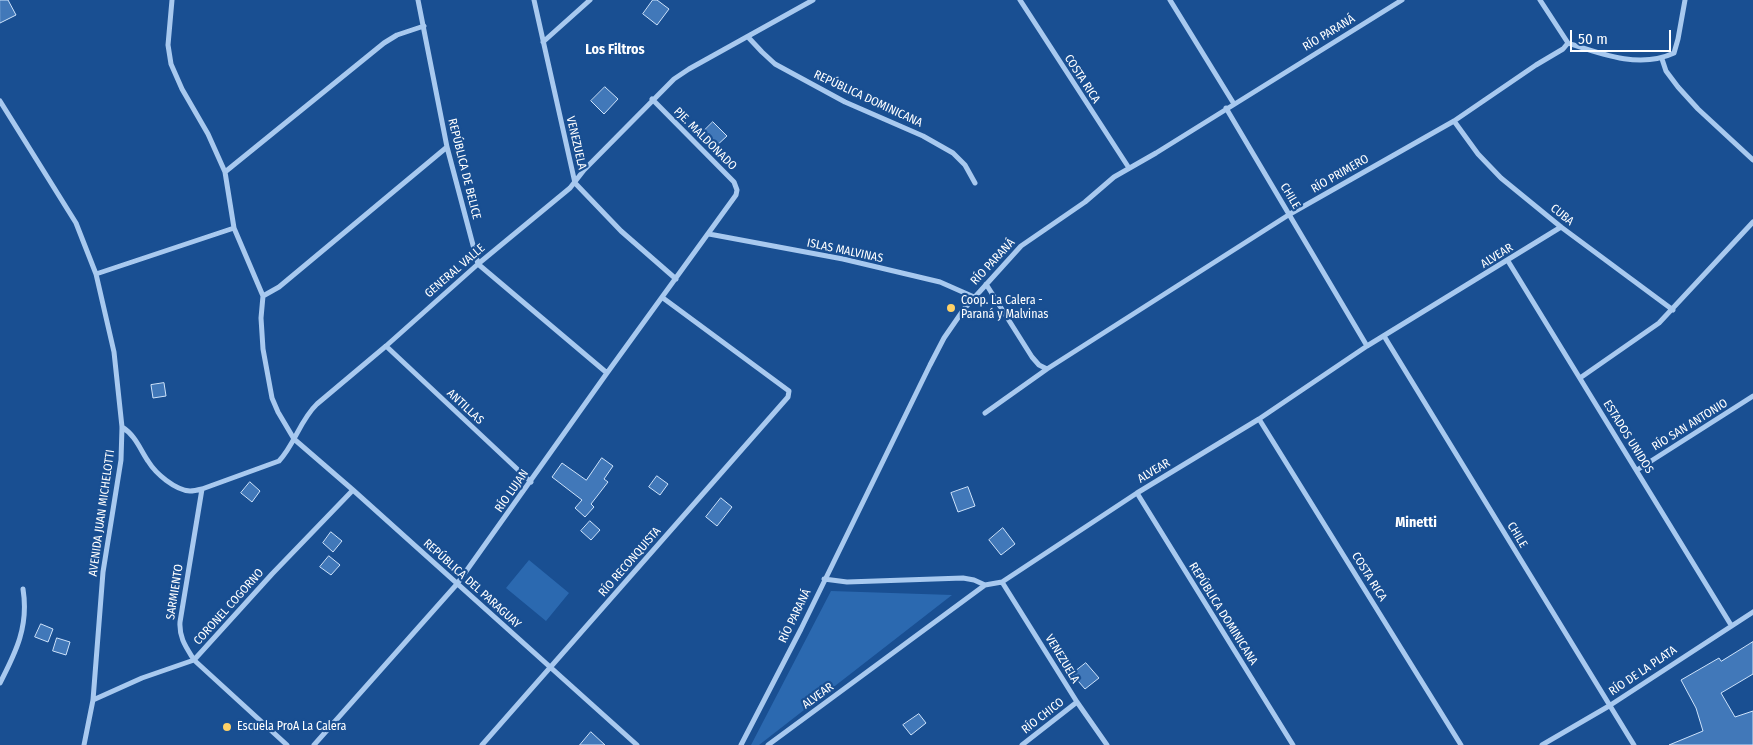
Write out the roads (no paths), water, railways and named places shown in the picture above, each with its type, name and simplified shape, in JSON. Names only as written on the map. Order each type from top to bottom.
[{"type":"street","points":[[172,0],[168,45],[171,64],[182,90],[208,134],[225,172],[234,228],[263,296],[280,287],[447,147]]},
{"type":"street","name":"REPÚBLICA DE BELICE","points":[[418,0],[447,147],[478,264]]},
{"type":"street","name":"VENEZUELA","points":[[534,0],[575,183],[621,231],[676,279]]},
{"type":"street","points":[[543,42],[590,0]]},
{"type":"street","name":"GENERAL VALLE","points":[[122,427],[129,431],[150,464],[165,479],[180,488],[190,491],[202,489],[279,461],[287,452],[308,412],[478,264],[575,183],[584,170],[652,99],[674,79],[813,0]]},
{"type":"street","name":"COSTA RICA","points":[[1020,0],[1129,168]]},
{"type":"street","points":[[1170,0],[1234,104]]},
{"type":"street","name":"RÍO PARANÁ","points":[[742,745],[930,365],[944,338],[974,297],[1021,246],[1085,202],[1114,177],[1156,153],[1402,0]]},
{"type":"street","points":[[1540,0],[1568,43],[1616,58],[1643,60],[1662,59],[1674,53],[1685,0]]},
{"type":"street","points":[[225,172],[384,43],[397,35],[424,26]]},
{"type":"street","name":"REPÚBLICA DOMINICANA","points":[[748,37],[775,64],[845,102],[924,136],[953,153],[965,165],[974,183]]},
{"type":"street","name":"RÍO PRIMERO","points":[[985,413],[1047,369],[1290,214],[1454,121],[1536,65],[1563,49],[1568,43]]},
{"type":"street","points":[[1662,59],[1666,71],[1678,87],[1698,109],[1753,160]]},
{"type":"street","name":"PJE. MALDONADO","points":[[652,99],[734,182],[738,190],[736,195]]},
{"type":"street","name":"AVENIDA JUAN MICHELOTTI","points":[[0,101],[76,223],[96,274],[114,352],[122,427],[121,460],[103,572],[93,700],[84,745]]},
{"type":"street","name":"CHILE","points":[[1226,108],[1367,346]]},
{"type":"street","name":"CUBA","points":[[1454,121],[1478,154],[1501,178],[1561,227],[1672,310]]},
{"type":"street","name":"RÍO LUJAN","points":[[314,745],[458,584],[736,195]]},
{"type":"street","points":[[1580,378],[1659,323],[1753,222]]},
{"type":"street","name":"ALVEAR","points":[[768,745],[985,585],[1002,582],[1137,493],[1259,418],[1367,346],[1561,227]]},
{"type":"street","points":[[96,274],[234,228]]},
{"type":"street","name":"ISLAS MALVINAS","points":[[709,234],[843,259],[940,282],[974,297]]},
{"type":"street","name":"ESTADOS UNIDOS","points":[[1508,261],[1731,625]]},
{"type":"street","points":[[478,264],[607,373]]},
{"type":"street","points":[[986,284],[1032,357],[1039,365],[1047,369]]},
{"type":"street","name":"REPÚBLICA DEL PARAGUAY","points":[[263,296],[260,318],[263,349],[272,398],[294,439],[637,745]]},
{"type":"street","name":"RÍO RECONQUISTA","points":[[482,745],[788,397],[788,391],[663,298]]},
{"type":"street","name":"CHILE","points":[[1384,336],[1634,745]]},
{"type":"street","name":"ANTILLAS","points":[[386,346],[531,482]]},
{"type":"street","name":"RÍO SAN ANTONIO","points":[[1637,470],[1753,396]]},
{"type":"street","name":"COSTA RICA","points":[[1259,418],[1461,745]]},
{"type":"street","name":"SARMIENTO","points":[[202,489],[180,622],[183,642],[194,660],[287,745]]},
{"type":"street","name":"CORONEL COGORNO","points":[[93,700],[142,678],[194,660],[272,574],[353,490]]},
{"type":"street","name":"REPÚBLICA DOMINICANA","points":[[1137,493],[1293,745]]},
{"type":"street","points":[[824,579],[847,582],[963,578],[985,585]]},
{"type":"street","name":"VENEZUELA","points":[[1002,582],[1077,702],[1107,745]]},
{"type":"street","points":[[0,683],[16,651],[21,633],[26,605],[23,589]]},
{"type":"street","name":"RÍO DE LA PLATA","points":[[1542,745],[1609,706],[1753,612]]},
{"type":"street","name":"RÍO CHICO","points":[[1022,745],[1077,702]]},
{"type":"place","name":"Coop. La Calera - Paraná y Malvinas","points":[[951,308]]},
{"type":"place","name":"Escuela ProA La Calera","points":[[227,727]]},
{"type":"district","name":"Los Filtros","points":[[615,50]]},
{"type":"district","name":"Minetti","points":[[1416,523]]}]
